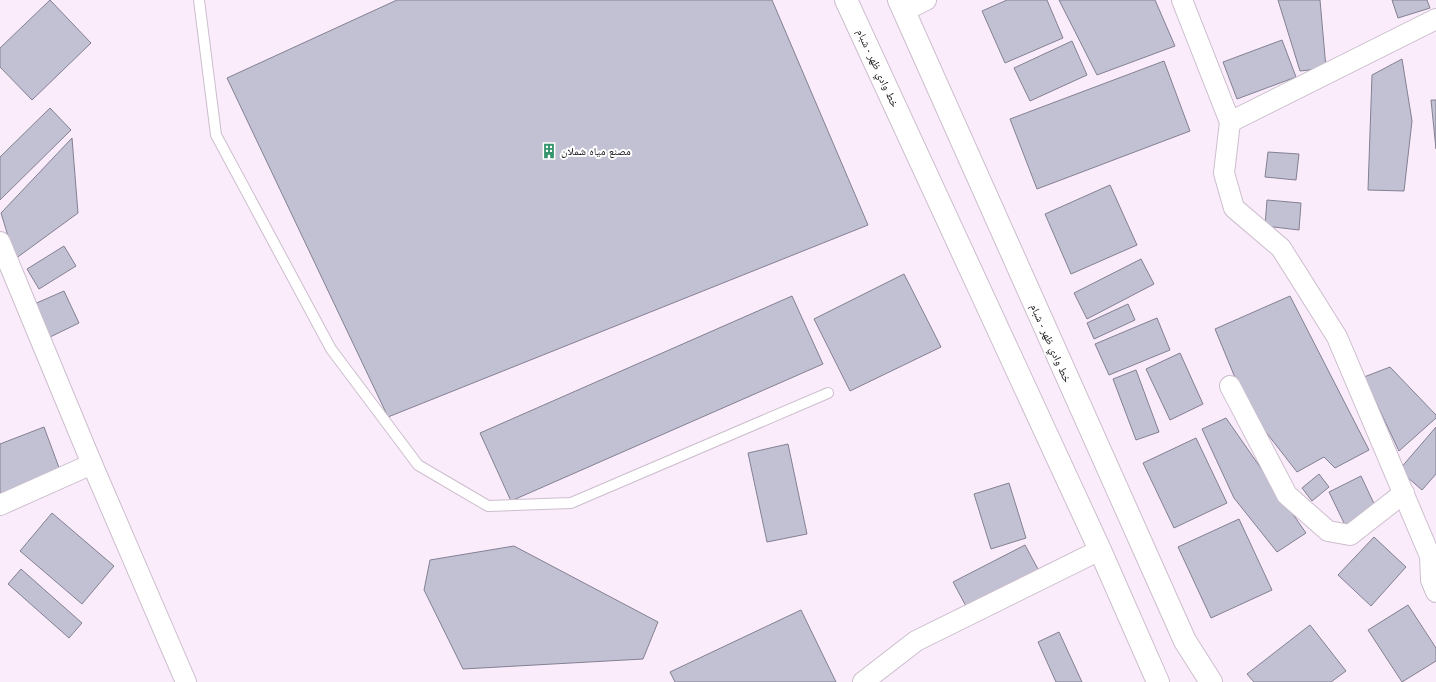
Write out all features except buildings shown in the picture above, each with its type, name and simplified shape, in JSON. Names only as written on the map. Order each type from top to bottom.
[{"type":"main road","name":"خط وادي ظهر - شبام","points":[[846,0],[1100,550],[1158,682]]},
{"type":"main road","name":"خط وادي ظهر - شبام","points":[[901,5],[1181,634],[1210,682]]},
{"type":"street","points":[[901,5],[926,0]]},
{"type":"street","points":[[1182,0],[1230,122],[1224,173],[1234,208],[1281,248],[1337,337],[1404,493],[1433,556],[1431,580],[1436,592]]},
{"type":"street","points":[[1230,122],[1436,19]]},
{"type":"street","points":[[1,246],[92,464],[186,682]]},
{"type":"street","points":[[1230,386],[1287,495],[1328,531],[1350,535],[1404,493]]},
{"type":"street","points":[[0,505],[92,464]]},
{"type":"street","points":[[863,682],[916,641],[1100,550]]},
{"type":"lane","points":[[200,0],[216,135],[331,349],[418,465],[488,506],[571,503],[828,393]]},
{"type":"place","name":"مصنع مياه شملان","points":[[549,151]]}]
